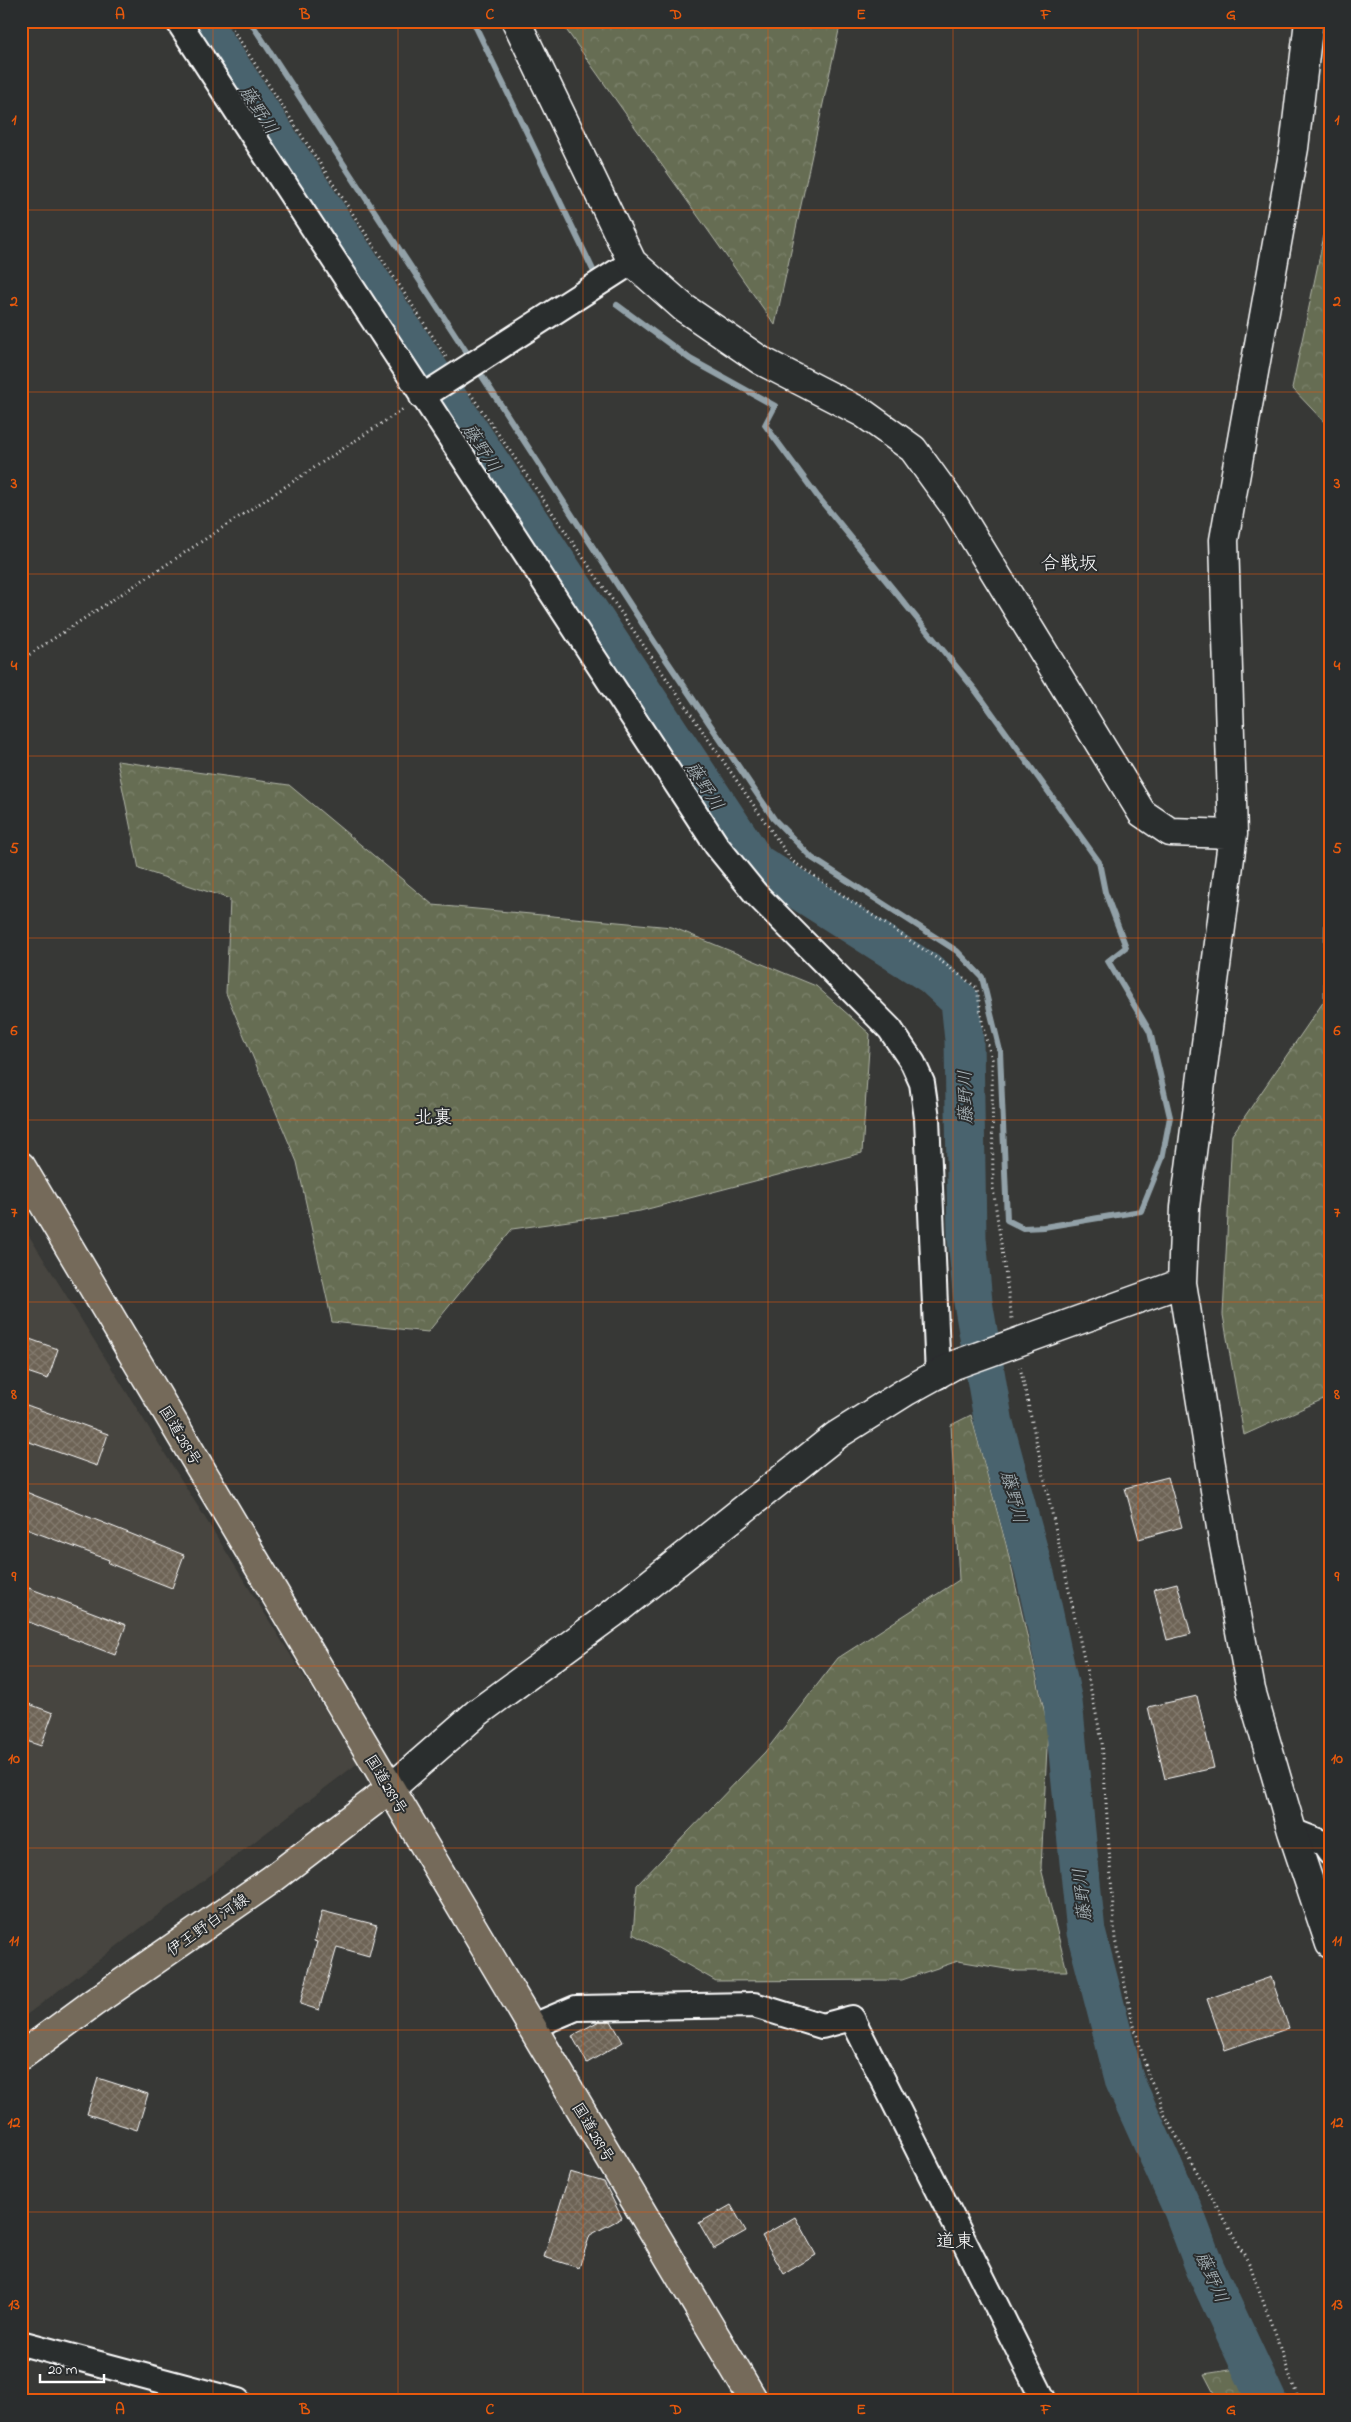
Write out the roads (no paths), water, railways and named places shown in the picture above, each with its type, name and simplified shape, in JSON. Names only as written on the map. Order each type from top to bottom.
[{"type":"main road","name":"国道289号","points":[[21,1166],[754,2401]]},
{"type":"main road","name":"伊王野白河線","points":[[21,2056],[93,2003],[271,1880],[390,1789]]},
{"type":"street","points":[[178,21],[717,846],[756,894],[890,1029],[913,1063],[922,1083],[927,1118],[946,1370]]},
{"type":"street","points":[[516,21],[632,262],[684,308],[760,360],[863,413],[912,449],[955,507],[1142,813],[1170,832],[1233,834]]},
{"type":"street","points":[[1310,21],[1294,148],[1224,540],[1233,834],[1185,1206],[1182,1284],[1223,1540],[1251,1690],[1292,1831],[1330,1944]]},
{"type":"street","points":[[422,397],[632,262]]},
{"type":"street","points":[[390,1789],[477,1713],[612,1614],[837,1435],[946,1370],[1004,1347],[1182,1284]]},
{"type":"street","points":[[1292,1831],[1323,1844],[1330,1853]]},
{"type":"street","points":[[531,2027],[576,2008],[754,2005],[822,2026],[852,2018],[1044,2401]]},
{"type":"street","points":[[21,2344],[238,2401]]},
{"type":"waterway","name":"藤野川","points":[[201,21],[417,352],[756,863],[932,975],[960,1001],[964,1040],[967,1238],[973,1302],[994,1424],[1036,1578],[1063,1702],[1086,1932],[1125,2082],[1183,2210],[1205,2268],[1267,2401]]},
{"type":"waterway","points":[[250,21],[471,359]]},
{"type":"waterway","points":[[473,21],[595,274]]},
{"type":"waterway","points":[[482,376],[655,643],[774,819],[812,858],[957,951],[982,977],[1000,1051],[1007,1220],[1023,1228],[1044,1227],[1141,1211],[1162,1159],[1170,1117],[1150,1032],[1108,961],[1126,947],[1105,892],[1099,862],[976,691],[818,497],[765,425],[775,406],[690,359],[617,305]]},
{"type":"district","name":"合戦坂","points":[[1069,562]]},
{"type":"district","name":"北裏","points":[[433,1116]]},
{"type":"district","name":"道東","points":[[955,2240]]}]
